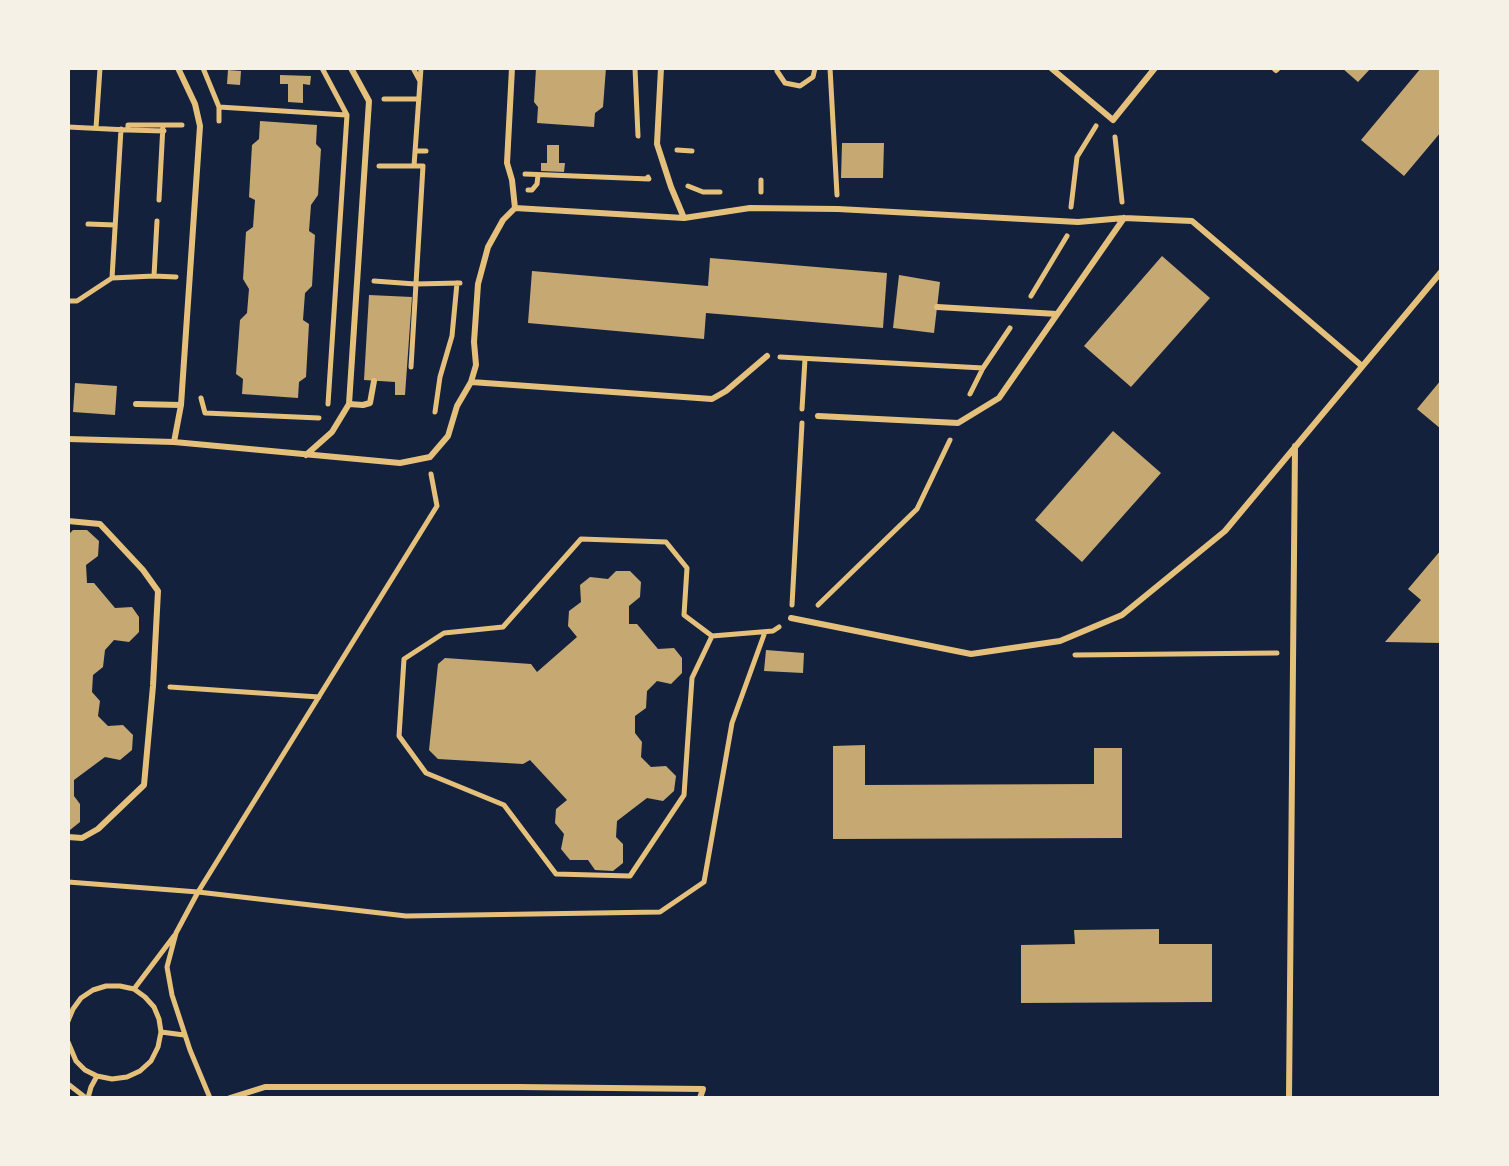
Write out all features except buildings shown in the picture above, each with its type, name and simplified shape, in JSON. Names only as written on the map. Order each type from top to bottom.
[{"type":"lane","points":[[174,442],[181,405],[200,126],[195,104],[178,68]]},
{"type":"lane","points":[[306,455],[332,432],[349,404],[369,101],[351,68]]},
{"type":"lane","points":[[512,68],[507,163],[515,208]]},
{"type":"lane","points":[[661,68],[657,144],[684,218]]},
{"type":"lane","points":[[1051,68],[1113,120],[1155,68]]},
{"type":"lane","points":[[68,439],[174,442],[400,463],[430,457],[448,436],[457,406],[471,382],[476,365],[474,342],[478,284],[488,247],[503,220],[515,208],[684,218],[750,208],[838,209],[1070,221],[1124,218],[1192,221],[1362,366]]},
{"type":"lane","points":[[818,416],[958,423],[999,398],[1124,218]]},
{"type":"lane","points":[[791,618],[971,654],[1060,641],[1122,615],[1225,531],[1441,272]]},
{"type":"lane","points":[[937,307],[1057,314]]},
{"type":"lane","points":[[471,382],[712,399],[767,356]]},
{"type":"lane","points":[[349,404],[370,403],[374,381]]},
{"type":"lane","points":[[136,404],[181,405]]},
{"type":"lane","points":[[1289,1098],[1295,446]]},
{"type":"lane","points":[[68,521],[100,524],[143,570],[158,591],[144,785],[98,829],[82,838],[68,837]]},
{"type":"lane","points":[[230,1098],[265,1087],[703,1089],[700,1098]]},
{"type":"lane","points":[[640,1088],[644,1098]]},
{"type":"path","points":[[92,129],[100,68]]},
{"type":"path","points":[[203,68],[219,107],[218,123]]},
{"type":"path","points":[[201,386],[200,402],[205,413],[319,419],[328,411],[347,115],[322,68]]},
{"type":"path","points":[[413,68],[421,82]]},
{"type":"path","points":[[414,166],[421,68]]},
{"type":"path","points":[[635,68],[639,139]]},
{"type":"path","points":[[777,68],[785,83],[800,86],[813,77],[815,68]]},
{"type":"path","points":[[830,68],[838,209]]},
{"type":"path","points":[[369,101],[419,99]]},
{"type":"path","points":[[219,107],[347,115]]},
{"type":"path","points":[[712,636],[692,678],[684,795],[630,876],[556,874],[504,805],[426,773],[399,736],[404,659],[444,633],[503,627],[581,539],[666,542],[687,568],[684,615],[712,636],[773,631],[821,603],[917,509],[983,368],[1066,240],[1077,157],[1105,112]]},
{"type":"path","points":[[1113,120],[1124,218]]},
{"type":"path","points":[[112,278],[124,130],[128,125],[163,128],[200,126]]},
{"type":"path","points":[[68,127],[124,130]]},
{"type":"path","points":[[159,200],[163,128]]},
{"type":"path","points":[[668,150],[692,151]]},
{"type":"path","points":[[415,151],[426,151]]},
{"type":"path","points":[[523,174],[649,179],[645,164]]},
{"type":"path","points":[[365,165],[423,166],[411,367]]},
{"type":"path","points":[[748,193],[761,194],[761,180]]},
{"type":"path","points":[[680,183],[703,192],[725,193]]},
{"type":"path","points":[[68,301],[77,301],[112,278],[154,276],[157,221]]},
{"type":"path","points":[[88,224],[115,225]]},
{"type":"path","points":[[357,280],[457,283],[452,336],[440,377],[434,418]]},
{"type":"path","points":[[767,356],[983,368]]},
{"type":"path","points":[[791,618],[805,359]]},
{"type":"path","points":[[134,989],[176,933],[198,892],[437,506],[430,469]]},
{"type":"path","points":[[68,882],[198,892],[406,916],[660,912],[704,882],[732,723],[765,632]]},
{"type":"path","points":[[1060,641],[1064,655],[1293,653]]},
{"type":"path","points":[[153,686],[319,697]]},
{"type":"path","points":[[176,933],[167,967],[172,995],[184,1035],[210,1098]]},
{"type":"path","points":[[68,1021],[81,998],[93,990],[120,986],[134,989],[154,1007],[161,1032],[151,1061],[140,1071],[112,1079],[85,1070],[76,1061],[68,1042]]},
{"type":"path","points":[[161,1032],[184,1035]]},
{"type":"path","points":[[68,1084],[87,1098],[97,1076]]}]
